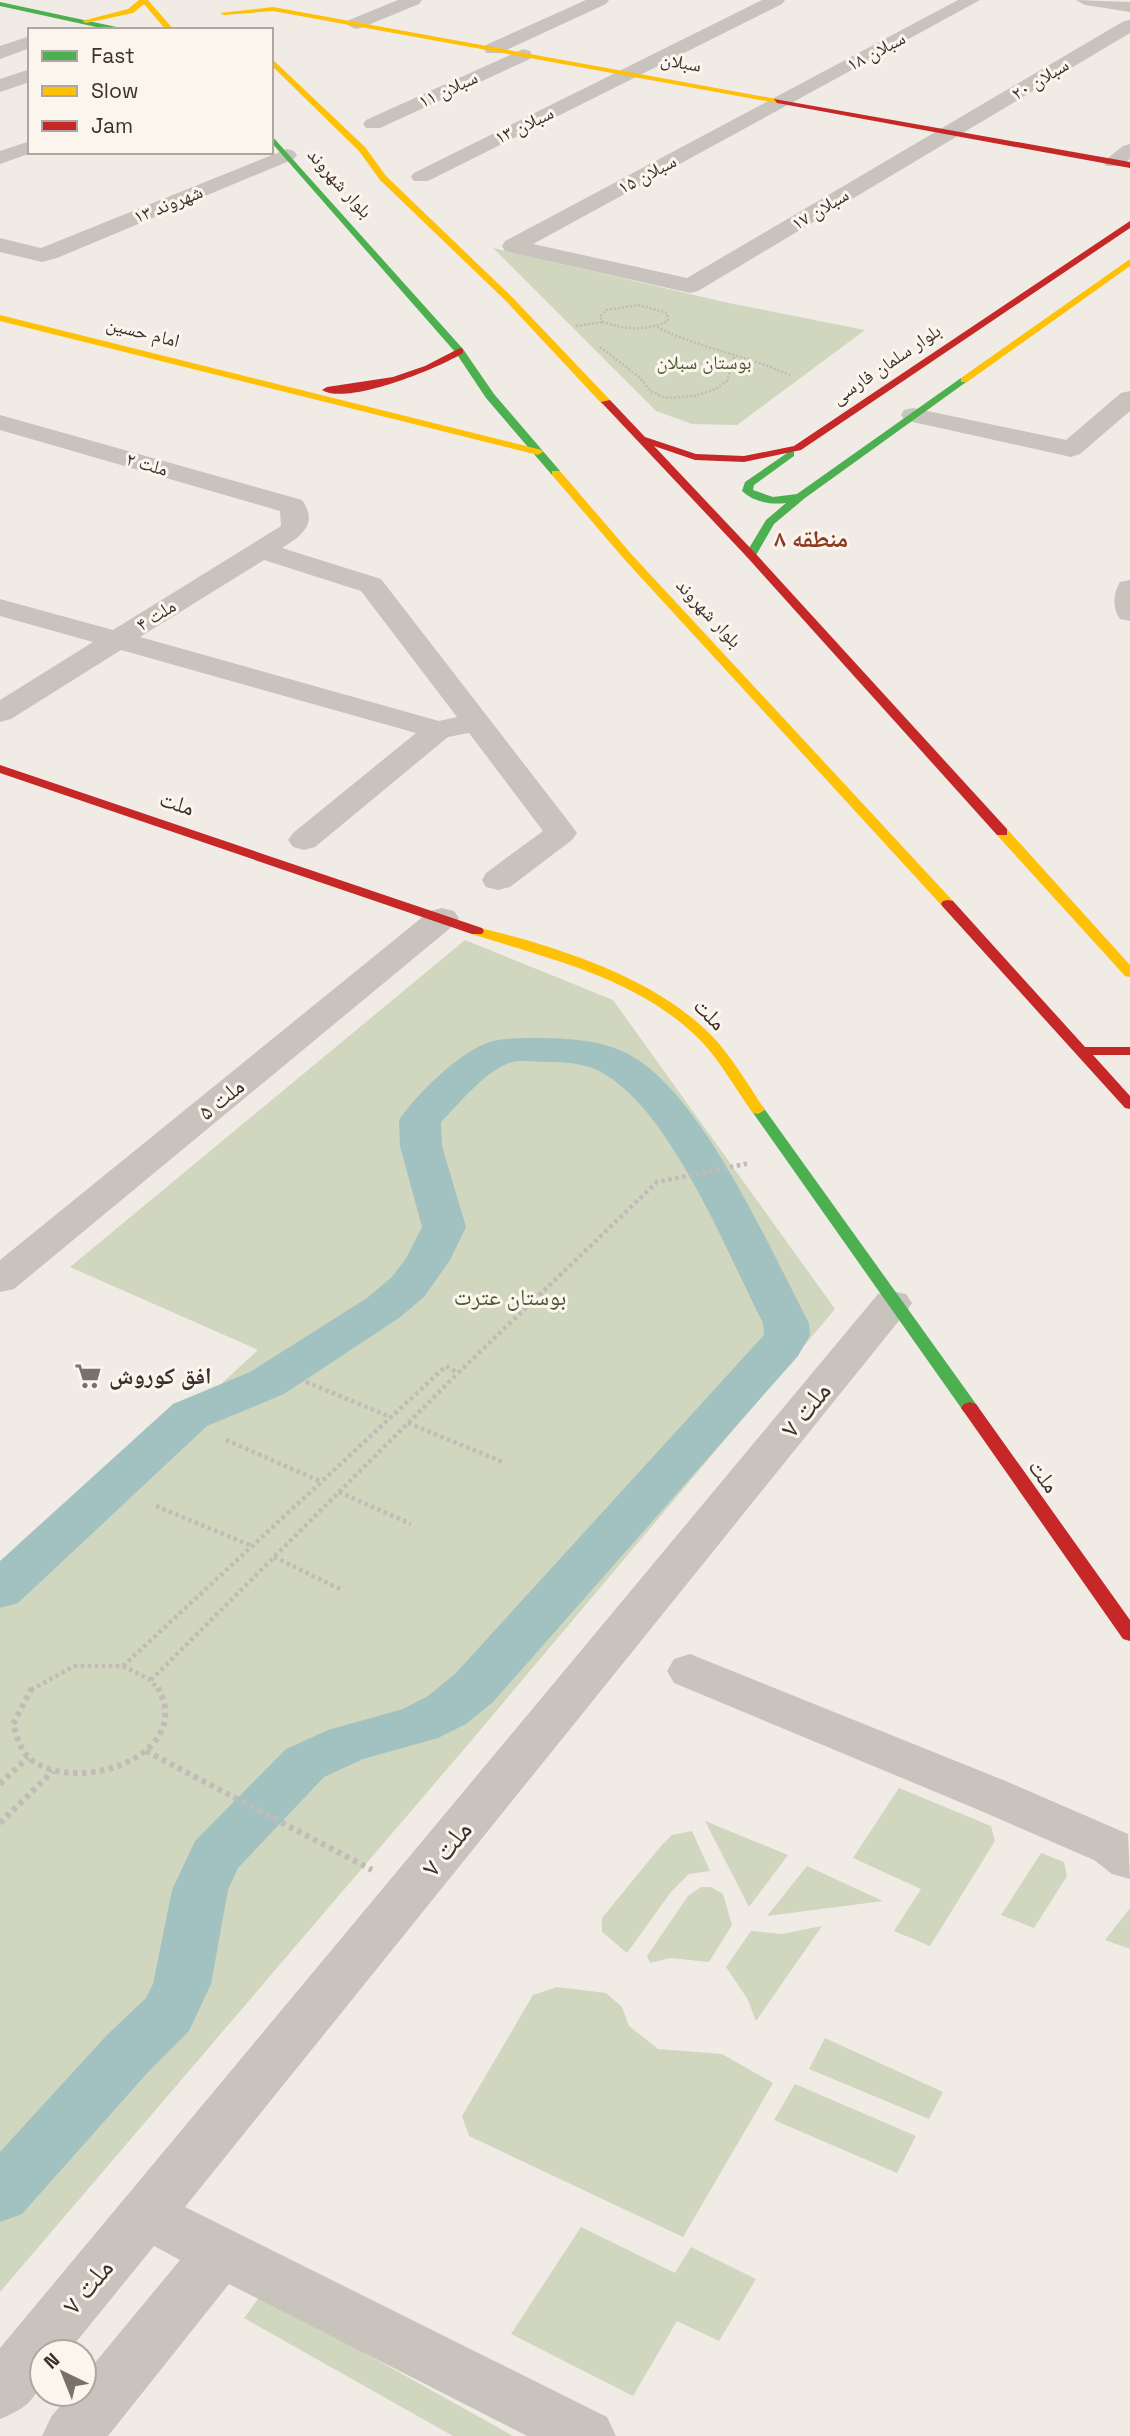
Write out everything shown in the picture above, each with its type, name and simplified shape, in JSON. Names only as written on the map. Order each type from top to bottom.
[{"type":"main road","points":[[81,21],[117,15],[140,6],[144,0],[168,28]]},
{"type":"main road","points":[[213,0],[239,28]]},
{"type":"main road","points":[[0,4],[112,28]]},
{"type":"main road","name":"سبلان","points":[[224,13],[273,9],[949,132],[1124,159]]},
{"type":"main road","name":"بلوار شهروند","points":[[273,62],[362,149],[383,178],[509,299],[751,555],[1130,973]]},
{"type":"main road","name":"بلوار شهروند","points":[[273,139],[321,182],[460,351],[489,396],[629,558],[1084,1051],[1130,1105]]},
{"type":"main road","points":[[348,159],[362,149]]},
{"type":"main road","points":[[286,153],[302,161],[314,162]]},
{"type":"main road","points":[[355,176],[383,178]]},
{"type":"main road","name":"بلوار سلمان فارسی","points":[[641,439],[695,457],[744,459],[797,448],[1130,224]]},
{"type":"main road","points":[[751,555],[770,522],[801,496],[1130,262]]},
{"type":"main road","name":"امام حسین","points":[[0,318],[276,386]]},
{"type":"main road","points":[[276,386],[328,390],[389,383],[421,374],[460,351]]},
{"type":"main road","points":[[276,386],[538,452]]},
{"type":"main road","points":[[797,448],[748,484],[747,491],[755,498],[771,501],[801,496]]},
{"type":"main road","name":"ملت","points":[[0,769],[602,973],[665,1002],[708,1041],[1130,1634]]},
{"type":"main road","points":[[1084,1051],[1108,1054],[1130,1051]]},
{"type":"street","points":[[355,24],[413,0]]},
{"type":"street","points":[[493,49],[600,0]]},
{"type":"street","name":"سبلان ۱۳","points":[[421,177],[776,0]]},
{"type":"street","name":"سبلان ۱۸","points":[[781,102],[971,0]]},
{"type":"street","points":[[1085,0],[1130,7]]},
{"type":"street","name":"سبلان ۲۰","points":[[949,132],[1130,25]]},
{"type":"street","points":[[0,53],[28,42]]},
{"type":"street","name":"سبلان ۱۱","points":[[373,124],[523,55]]},
{"type":"street","points":[[0,86],[28,76]]},
{"type":"street","name":"سبلان ۱۵","points":[[690,286],[513,246],[781,102]]},
{"type":"street","name":"سبلان ۱۷","points":[[690,286],[949,132]]},
{"type":"street","points":[[0,158],[28,148]]},
{"type":"street","name":"شهروند ۱۳","points":[[0,245],[42,255],[49,253],[286,153]]},
{"type":"street","points":[[913,415],[1071,449],[1130,398]]},
{"type":"street","name":"ملت ۲","points":[[0,422],[293,506]]},
{"type":"street","name":"ملت ۴","points":[[0,713],[294,529],[293,506]]},
{"type":"street","points":[[261,550],[371,585],[561,833],[498,880]]},
{"type":"street","points":[[1130,588],[1130,613]]},
{"type":"street","points":[[0,607],[438,730],[477,722]]},
{"type":"street","points":[[304,840],[438,730]]},
{"type":"street","name":"ملت ۵","points":[[0,1280],[442,918]]},
{"type":"street","name":"ملت ۷","points":[[0,2392],[892,1303]]},
{"type":"street","points":[[690,1671],[991,1795],[1111,1847],[1130,1860]]},
{"type":"street","points":[[146,2216],[569,2432]]},
{"type":"street","points":[[72,2436],[220,2253]]},
{"type":"path","points":[[657,327],[668,321],[667,313],[654,308],[621,306],[607,310],[600,316],[603,322],[617,328],[637,330],[657,327],[679,340],[735,355],[791,376]]},
{"type":"path","points":[[594,344],[605,349],[651,391],[665,398],[695,396],[716,389],[727,381],[735,355]]},
{"type":"path","points":[[151,1680],[458,1373],[657,1182],[720,1169]]},
{"type":"path","points":[[123,1666],[446,1366],[458,1373]]},
{"type":"path","points":[[306,1382],[391,1417]]},
{"type":"path","points":[[408,1423],[505,1463]]},
{"type":"path","points":[[226,1440],[322,1482]]},
{"type":"path","points":[[339,1492],[411,1524]]},
{"type":"path","points":[[156,1506],[252,1546]]},
{"type":"path","points":[[274,1557],[342,1590]]},
{"type":"path","points":[[74,1666],[123,1666],[151,1680],[165,1702],[164,1727],[146,1751],[119,1768],[86,1775],[53,1771],[28,1758],[13,1724],[32,1688],[74,1666]]},
{"type":"path","points":[[146,1751],[411,1891]]},
{"type":"path","points":[[0,1784],[28,1758]]},
{"type":"path","points":[[0,1823],[53,1771]]},
{"type":"green space","name":"بوستان سبلان","points":[[493,248],[724,302],[865,330],[737,425],[692,424],[656,411]]},
{"type":"green space","name":"بوستان عترت","points":[[465,940],[613,1000],[835,1309],[471,1741],[0,2292],[0,1588],[258,1350],[70,1267]]},
{"type":"green space","points":[[899,1788],[991,1826],[995,1841],[930,1946],[894,1931],[921,1889],[853,1858]]},
{"type":"green space","points":[[705,1821],[788,1855],[749,1907]]},
{"type":"green space","points":[[692,1831],[710,1871],[689,1874],[671,1892],[627,1953],[602,1932],[602,1918],[672,1835]]},
{"type":"green space","points":[[1041,1853],[1064,1862],[1067,1876],[1034,1928],[1001,1915]]},
{"type":"green space","points":[[807,1866],[883,1901],[767,1916]]},
{"type":"green space","points":[[701,1887],[711,1887],[723,1894],[732,1925],[709,1962],[670,1958],[650,1963],[647,1956],[688,1896]]},
{"type":"green space","points":[[1130,1908],[1130,1949],[1105,1940]]},
{"type":"green space","points":[[822,1926],[756,2021],[747,1998],[726,1967],[751,1931],[782,1934]]},
{"type":"green space","points":[[557,1987],[606,1993],[622,2007],[629,2026],[658,2049],[722,2054],[773,2083],[683,2237],[469,2136],[462,2116],[533,1995]]},
{"type":"green space","points":[[825,2038],[943,2092],[929,2119],[809,2069]]},
{"type":"green space","points":[[795,2084],[916,2136],[897,2173],[774,2120]]},
{"type":"green space","points":[[581,2227],[675,2273],[691,2247],[756,2279],[719,2341],[677,2321],[633,2396],[511,2334]]},
{"type":"green space","points":[[261,2295],[513,2436],[453,2436],[244,2318]]},
{"type":"waterway","points":[[0,1590],[190,1415],[267,1383],[383,1308],[408,1287],[428,1260],[444,1227],[421,1146],[420,1120],[466,1075],[486,1059],[501,1052],[553,1050],[590,1055],[616,1064],[640,1081],[665,1108],[712,1180],[786,1323],[787,1335],[782,1346],[474,1688],[447,1710],[419,1724],[347,1744],[305,1763],[215,1856],[200,1890],[182,1984],[168,2014],[128,2053],[0,2195]]},
{"type":"traffic: fast","points":[[0,4],[112,28]]},
{"type":"traffic: fast","points":[[273,139],[460,351],[490,396],[556,473]]},
{"type":"traffic: fast","points":[[751,555],[770,522],[801,496],[964,380]]},
{"type":"traffic: fast","points":[[790,454],[749,484],[747,491],[773,501],[801,496]]},
{"type":"traffic: fast","points":[[758,1110],[970,1408]]},
{"type":"traffic: slow","points":[[144,0],[168,28]]},
{"type":"traffic: slow","points":[[86,21],[130,11],[144,0]]},
{"type":"traffic: slow","points":[[224,13],[273,9],[777,101]]},
{"type":"traffic: slow","points":[[273,62],[362,149],[383,178],[509,299],[606,402]]},
{"type":"traffic: slow","points":[[964,380],[1130,262]]},
{"type":"traffic: slow","points":[[0,318],[538,452]]},
{"type":"traffic: slow","points":[[556,473],[629,558],[948,904]]},
{"type":"traffic: slow","points":[[1002,832],[1130,973]]},
{"type":"traffic: slow","points":[[477,931],[600,971],[659,1000],[685,1018],[708,1040],[758,1110]]},
{"type":"traffic: jam","points":[[777,101],[1130,165]]},
{"type":"traffic: jam","points":[[645,440],[695,457],[744,459],[797,448],[1130,224]]},
{"type":"traffic: jam","points":[[327,390],[363,387],[396,380],[429,368],[460,351]]},
{"type":"traffic: jam","points":[[606,402],[751,555],[1002,832]]},
{"type":"traffic: jam","points":[[0,769],[477,931]]},
{"type":"traffic: jam","points":[[948,904],[1130,1105]]},
{"type":"traffic: jam","points":[[1084,1051],[1130,1051]]},
{"type":"traffic: jam","points":[[970,1408],[1130,1634]]},
{"type":"place","name":"افق کوروش","points":[[88,1376]]},
{"type":"district","name":"منطقه ۸","points":[[811,538]]}]
